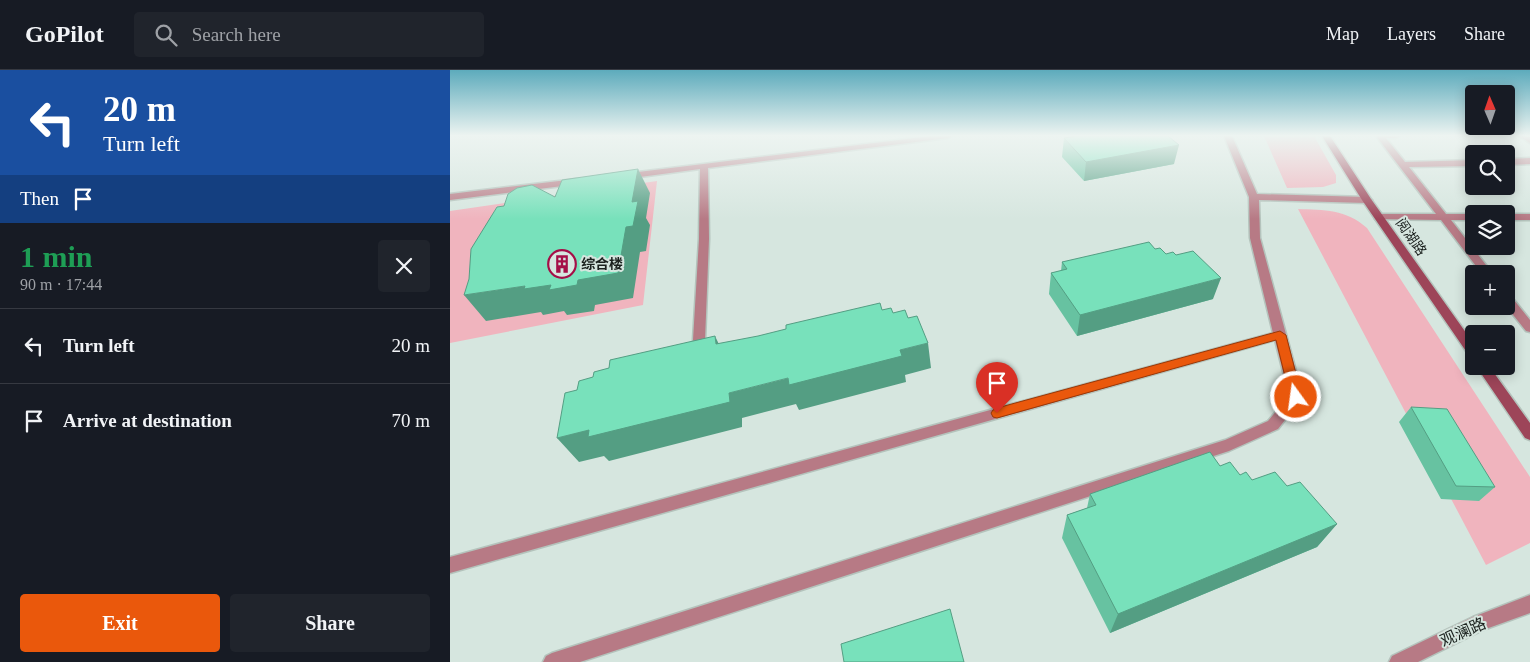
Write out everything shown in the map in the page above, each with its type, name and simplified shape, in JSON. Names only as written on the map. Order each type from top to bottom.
[{"type":"street","points":[[616,177],[723,164]]},
{"type":"street","points":[[552,662],[1230,445],[1273,425],[1296,397],[1255,238],[1254,197],[1240,164]]},
{"type":"street","name":"阅湖路","points":[[1343,164],[1366,200],[1465,341]]},
{"type":"street","points":[[1403,164],[1430,164]]},
{"type":"street","points":[[1403,164],[1481,265]]},
{"type":"street","points":[[699,340],[704,239],[704,166]]},
{"type":"street","points":[[450,197],[587,181]]},
{"type":"street","points":[[1254,197],[1366,200]]},
{"type":"street","points":[[1378,217],[1465,217]]},
{"type":"street","points":[[1515,217],[1530,217]]},
{"type":"street","points":[[1515,309],[1530,328]]},
{"type":"street","points":[[450,565],[1280,335]]},
{"type":"street","points":[[1488,375],[1530,434]]},
{"type":"street","name":"观澜路","points":[[1398,662],[1479,624],[1530,604]]},
{"type":"shaded area","points":[[1276,164],[1330,164],[1336,175],[1336,183],[1323,187],[1287,188]]},
{"type":"shaded area","points":[[657,181],[643,305],[450,343],[450,211]]},
{"type":"shaded area","points":[[1298,209],[1326,210],[1343,214],[1367,228],[1530,477],[1530,543],[1486,565]]},
{"type":"building","name":"综合楼","points":[[638,169],[632,202],[638,201],[633,226],[626,227],[618,273],[578,280],[577,285],[549,290],[551,285],[524,289],[525,286],[464,295],[469,279],[471,249],[497,207],[504,206],[508,194],[517,188],[532,185],[555,197],[562,180]]},
{"type":"building","points":[[1149,242],[1155,249],[1160,248],[1166,254],[1173,252],[1176,255],[1193,251],[1221,278],[1080,315],[1051,273],[1067,269],[1062,262]]},
{"type":"building","points":[[880,303],[882,310],[891,308],[893,313],[905,310],[908,318],[917,316],[928,343],[900,350],[902,356],[789,385],[788,378],[729,393],[730,402],[588,437],[589,430],[557,438],[565,393],[577,390],[579,381],[593,377],[594,372],[609,368],[610,360],[715,336],[716,344],[758,336],[786,329],[786,325]]},
{"type":"building","points":[[1411,407],[1447,409],[1495,487],[1456,486]]},
{"type":"building","points":[[1210,452],[1220,466],[1230,462],[1240,475],[1246,472],[1252,480],[1275,472],[1287,486],[1300,482],[1337,524],[1118,614],[1067,515],[1096,505],[1090,494]]},
{"type":"building","points":[[950,609],[964,662],[844,662],[841,644]]},
{"type":"place","name":"综合楼","points":[[562,264]]},
{"type":"route","points":[[997,413],[1280,335],[1296,397]]}]
